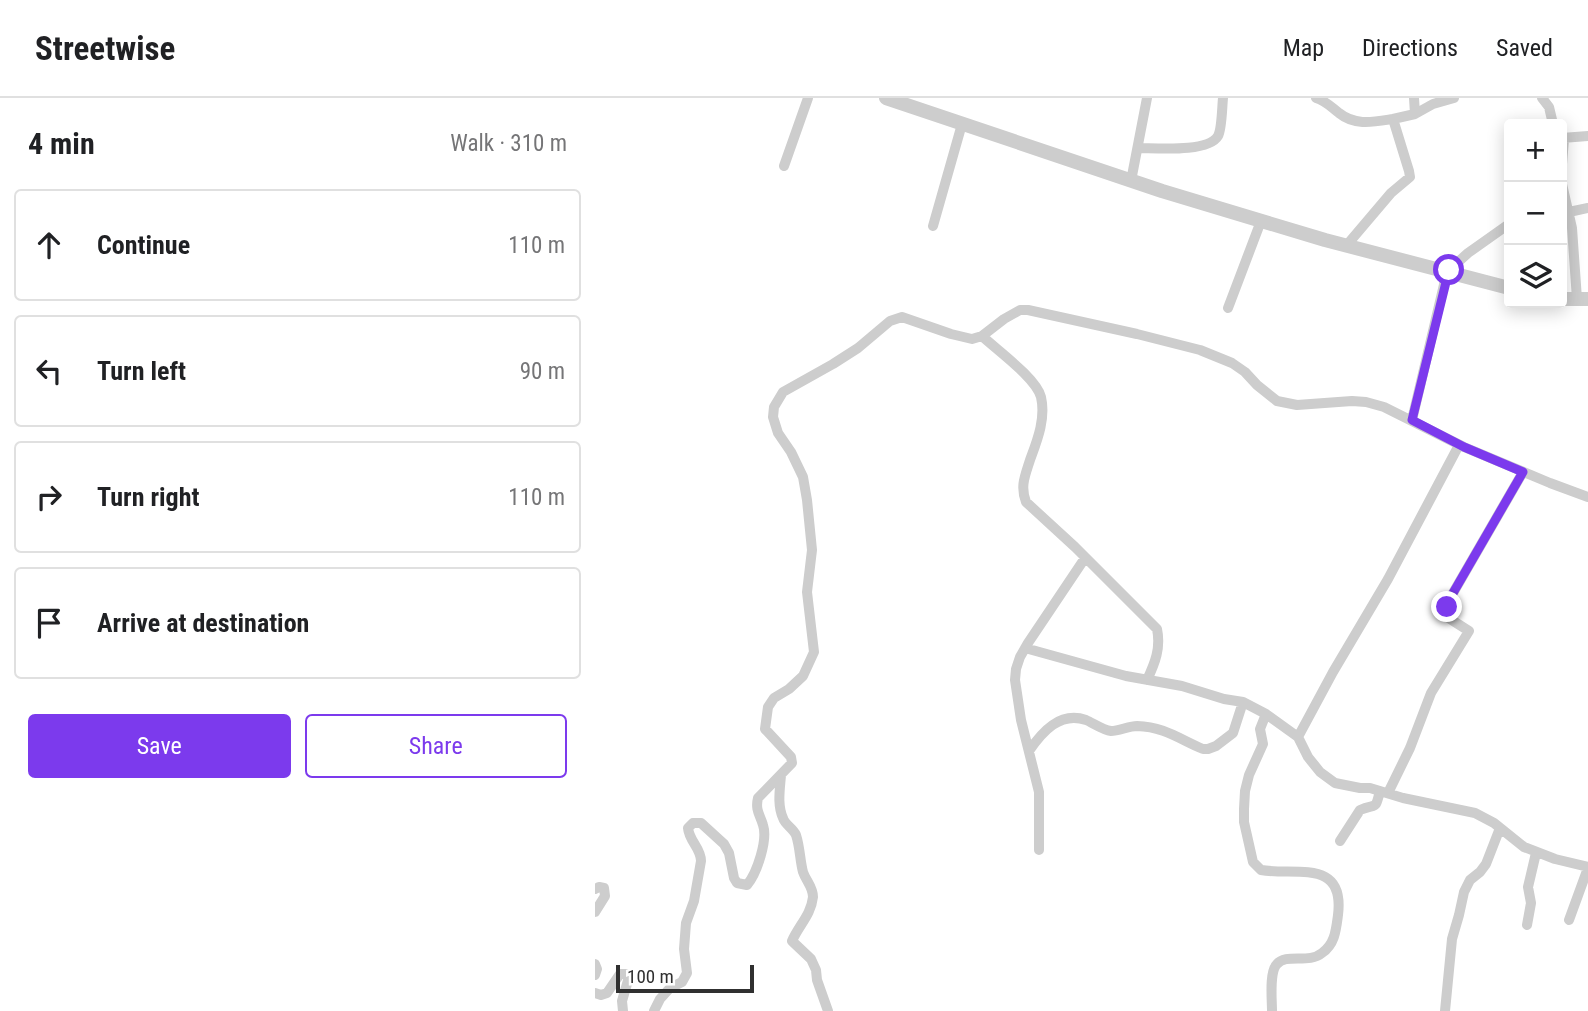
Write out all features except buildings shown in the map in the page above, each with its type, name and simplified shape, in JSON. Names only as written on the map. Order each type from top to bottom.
[{"type":"street","points":[[784,166],[808,98]]},
{"type":"street","points":[[886,98],[1131,181],[1261,221],[1504,287]]},
{"type":"street","points":[[1131,181],[1147,98]]},
{"type":"street","points":[[1138,148],[1198,146],[1213,141],[1219,132],[1223,98]]},
{"type":"street","points":[[1316,98],[1330,105],[1348,120],[1363,123],[1415,114],[1433,104],[1454,98]]},
{"type":"street","points":[[1414,98],[1415,114]]},
{"type":"street","points":[[1542,98],[1549,107],[1552,119]]},
{"type":"street","points":[[1346,246],[1391,193],[1410,177],[1393,119]]},
{"type":"street","points":[[933,226],[962,124]]},
{"type":"street","points":[[1567,139],[1588,136]]},
{"type":"street","points":[[1567,204],[1574,244],[1575,299]]},
{"type":"street","points":[[1569,212],[1588,208]]},
{"type":"street","points":[[1228,308],[1261,221]]},
{"type":"street","points":[[1413,416],[1447,272],[1504,228]]},
{"type":"street","points":[[654,1011],[660,999],[670,988],[682,982],[687,973],[685,923],[694,901],[701,861],[688,828],[693,823],[701,823],[724,844],[737,883],[747,885],[754,877],[765,832],[757,814],[758,799],[792,763],[791,757],[765,729],[766,714],[774,698],[803,676],[814,652],[807,592],[812,550],[809,511],[803,477],[778,433],[773,407],[783,391],[858,348],[890,321],[902,317],[972,339],[1020,310],[1137,334],[1232,363],[1276,401],[1297,405],[1366,402],[1413,416],[1459,444],[1588,498]]},
{"type":"street","points":[[982,335],[1019,367],[1041,395],[1041,427],[1022,483],[1026,502],[1157,629],[1160,643],[1156,662],[1147,680]]},
{"type":"street","points":[[1298,737],[1388,579],[1459,444]]},
{"type":"street","points":[[1340,841],[1360,810],[1377,805],[1410,748],[1441,674],[1467,636],[1469,631],[1447,617],[1449,600],[1523,472]]},
{"type":"street","points":[[1038,850],[1039,792],[1021,720],[1016,669],[1025,648],[1085,558]]},
{"type":"street","points":[[1025,648],[1126,676],[1182,686],[1243,702],[1266,714],[1298,737],[1308,757],[1320,772],[1335,783],[1475,813],[1536,853],[1588,867],[1569,920]]},
{"type":"street","points":[[1029,751],[1044,731],[1054,723],[1076,717],[1111,731],[1134,726],[1154,727],[1208,749],[1233,733],[1243,702]]},
{"type":"street","points":[[1266,714],[1260,729],[1263,744],[1245,791],[1244,822],[1253,862],[1261,870],[1318,874],[1329,880],[1339,894],[1332,944],[1311,960],[1289,959],[1279,961],[1275,965],[1272,972],[1272,1011]]},
{"type":"street","points":[[781,775],[779,800],[783,821],[796,835],[802,869],[813,896],[807,918],[792,941],[811,959],[828,1011]]},
{"type":"street","points":[[1445,1011],[1452,939],[1464,892],[1470,880],[1486,864],[1500,828]]},
{"type":"street","points":[[1527,925],[1531,903],[1528,887],[1536,853]]},
{"type":"street","points":[[595,889],[604,888],[605,897],[595,912]]},
{"type":"street","points":[[595,964],[595,975]]},
{"type":"street","points":[[595,993],[607,993],[621,974],[628,974],[622,1001],[623,1011]]},
{"type":"route","points":[[1447,607],[1523,472],[1464,447],[1412,420],[1449,270]]}]
